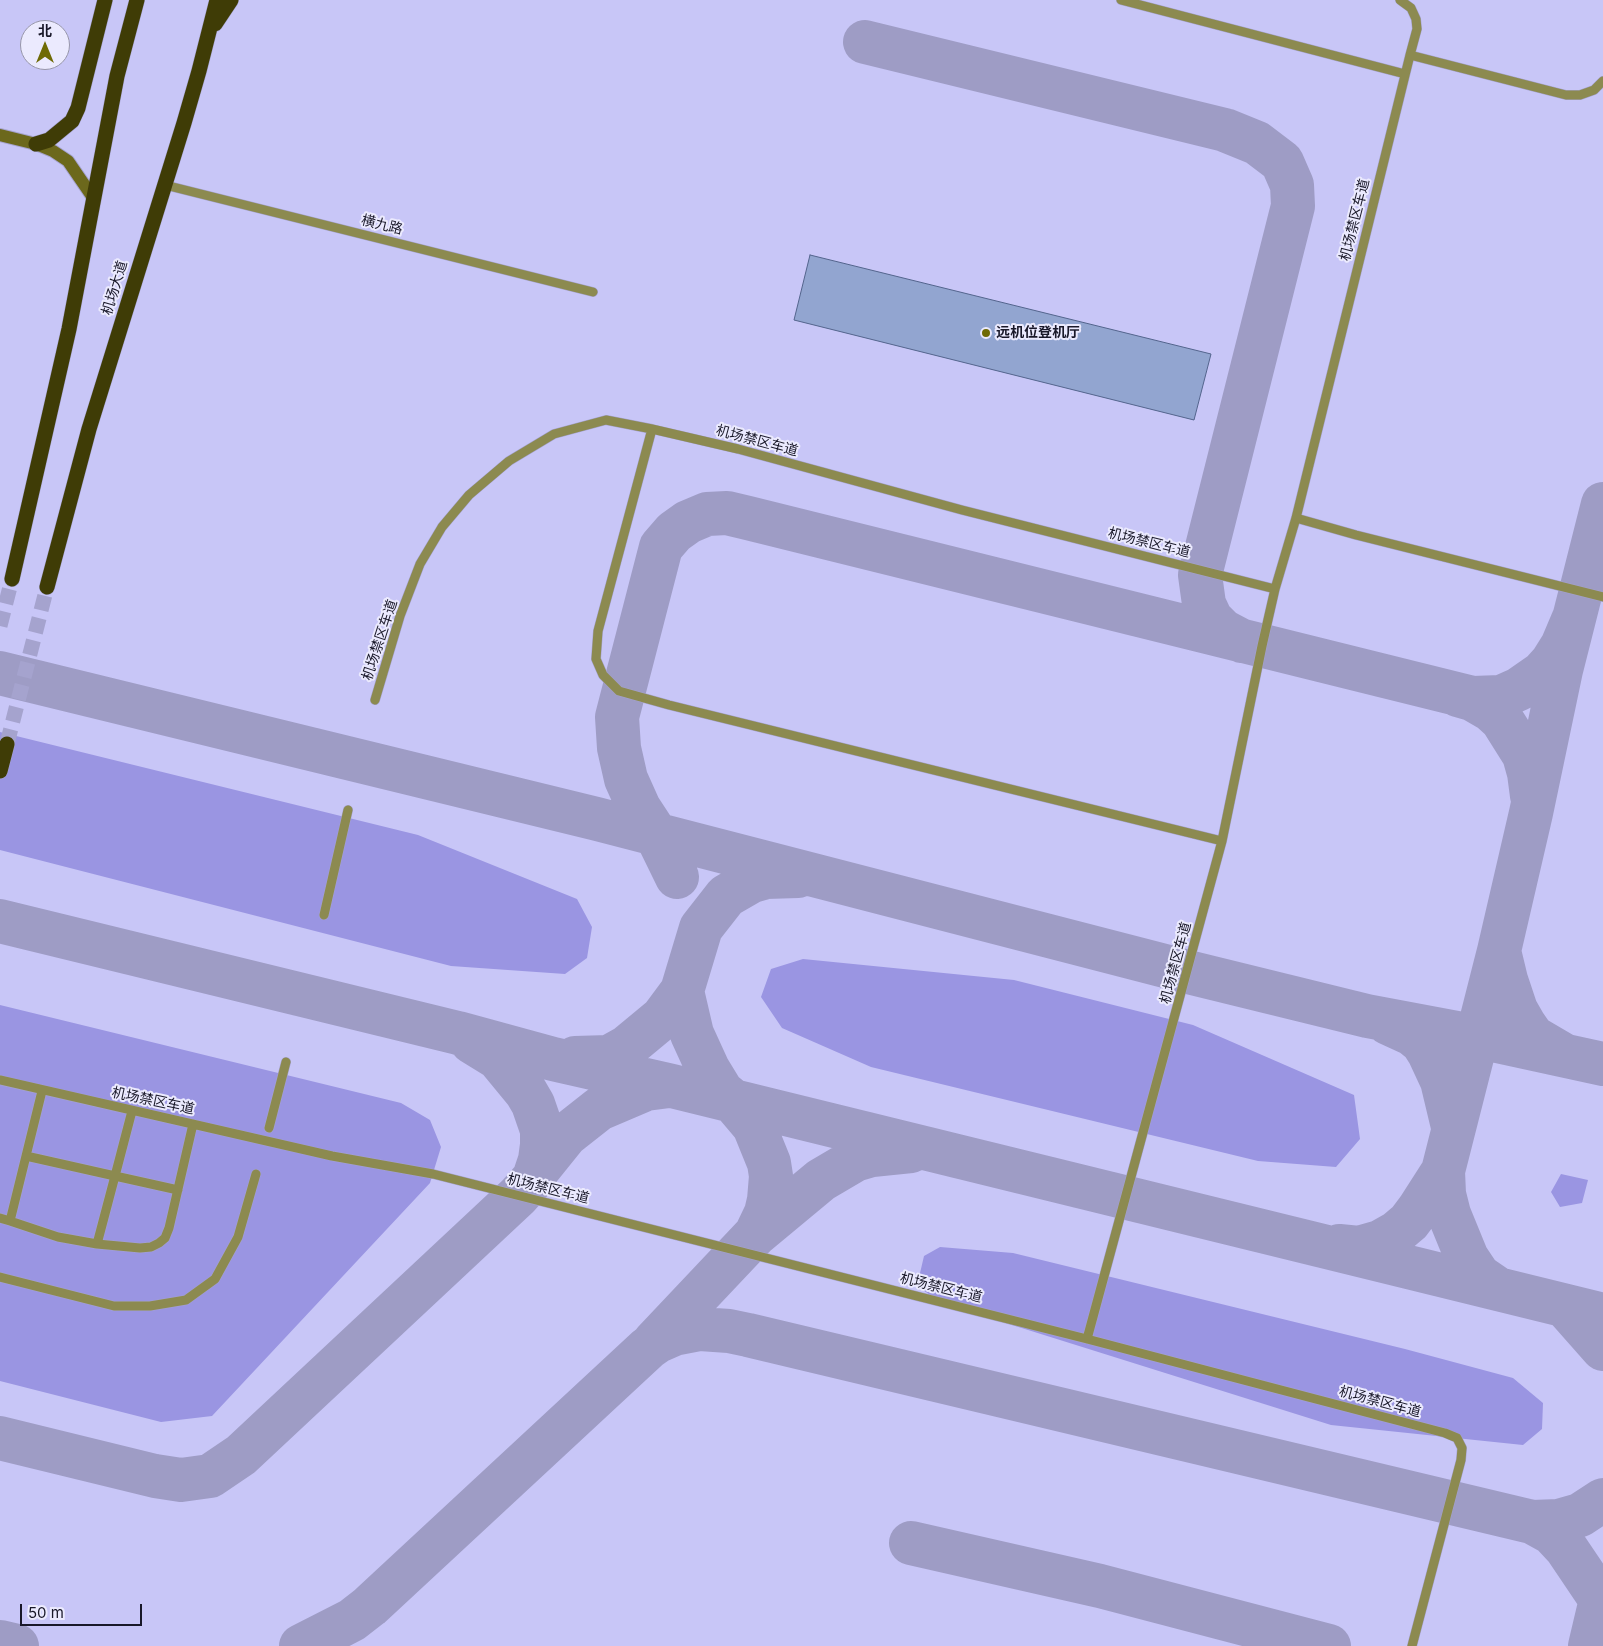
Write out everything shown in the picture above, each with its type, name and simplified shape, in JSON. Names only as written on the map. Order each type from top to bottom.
[{"type":"highway","points":[[36,144],[49,140],[72,121],[78,108],[105,0]]},
{"type":"highway","points":[[12,579],[69,329],[117,76],[137,0]]},
{"type":"highway","name":"机场大道","points":[[47,587],[103,381],[165,185],[199,71],[217,0]]},
{"type":"highway","points":[[208,33],[231,0]]},
{"type":"highway","points":[[0,771],[7,744]]},
{"type":"street","points":[[0,135],[36,144],[53,151],[68,161],[94,200]]},
{"type":"lane","points":[[1121,0],[1404,74]]},
{"type":"lane","name":"机场禁区车道","points":[[1087,1339],[1222,841],[1262,646],[1296,518],[1404,74],[1417,29],[1416,18],[1411,8],[1400,0]]},
{"type":"lane","points":[[1410,54],[1566,95],[1580,95],[1594,90],[1603,81]]},
{"type":"lane","name":"横九路","points":[[165,185],[593,292]]},
{"type":"lane","name":"机场禁区车道","points":[[375,700],[400,616],[420,564],[442,527],[469,495],[510,460],[554,434],[606,420],[738,449],[962,510],[1276,589]]},
{"type":"lane","points":[[652,429],[598,631],[596,659],[602,675],[619,691],[669,706],[1222,841]]},
{"type":"lane","points":[[1296,518],[1356,535],[1603,597]]},
{"type":"lane","points":[[324,915],[348,810]]},
{"type":"lane","points":[[268,1128],[286,1062]]},
{"type":"lane","name":"机场禁区车道","points":[[0,1080],[332,1156],[433,1174],[1087,1339],[1445,1433],[1457,1438],[1462,1448],[1461,1460],[1412,1646]]},
{"type":"lane","points":[[10,1220],[42,1091]]},
{"type":"lane","points":[[97,1244],[132,1111]]},
{"type":"lane","points":[[0,1218],[58,1237],[97,1244],[140,1248],[151,1247],[165,1238],[169,1228],[193,1124]]},
{"type":"lane","points":[[26,1156],[178,1190]]},
{"type":"lane","points":[[0,1277],[114,1306],[150,1306],[186,1300],[215,1279],[238,1237],[256,1174]]},
{"type":"shaded area","points":[[0,732],[418,835],[577,899],[592,927],[587,958],[565,974],[451,966],[0,850]]},
{"type":"shaded area","points":[[803,959],[1014,980],[1193,1025],[1354,1095],[1360,1139],[1336,1167],[1258,1161],[871,1067],[782,1028],[761,997],[771,969]]},
{"type":"shaded area","points":[[0,1005],[401,1103],[430,1120],[441,1147],[430,1183],[212,1416],[161,1422],[0,1381]]},
{"type":"shaded area","points":[[1561,1174],[1588,1180],[1582,1203],[1560,1207],[1551,1192]]},
{"type":"shaded area","points":[[940,1247],[1013,1253],[1405,1349],[1513,1378],[1543,1403],[1542,1429],[1523,1445],[1331,1425],[942,1303],[917,1286],[924,1256]]},
{"type":"building","name":"远机位登机厅","points":[[810,255],[1211,354],[1194,420],[794,320]]},
{"type":"taxiway","points":[[865,42],[1225,130],[1257,143],[1282,162],[1292,185],[1293,206],[1200,575],[1204,604],[1211,619],[1223,631],[1242,641]]},
{"type":"taxiway","points":[[1498,1289],[1479,1276],[1467,1258],[1449,1214],[1444,1194],[1443,1171],[1499,951],[1531,813],[1561,670],[1603,504]]},
{"type":"taxiway","points":[[677,877],[656,834],[639,808],[626,779],[619,748],[617,717],[661,547],[674,532],[688,522],[707,514],[727,513],[748,518],[1473,698],[1501,697],[1519,689],[1542,673],[1562,646],[1573,620]]},
{"type":"taxiway","points":[[0,673],[597,819],[1188,972],[1367,1016],[1479,1037],[1603,1064]]},
{"type":"taxiway","points":[[1458,695],[1472,699],[1491,710],[1502,720],[1524,755],[1532,796]]},
{"type":"taxiway","points":[[575,1058],[609,1057],[627,1047],[662,1018],[682,991],[701,928],[726,896],[752,881],[766,877],[798,876]]},
{"type":"taxiway","points":[[0,921],[458,1033],[553,1059],[672,1086],[1603,1315]]},
{"type":"taxiway","points":[[1499,951],[1516,1010],[1524,1024],[1533,1037],[1562,1054]]},
{"type":"taxiway","points":[[682,991],[692,1034],[708,1069],[722,1092],[732,1100],[754,1126],[769,1163],[771,1176],[769,1200],[766,1213],[756,1234]]},
{"type":"taxiway","points":[[1388,1023],[1412,1034],[1422,1042],[1429,1053],[1442,1081],[1453,1127]]},
{"type":"taxiway","points":[[0,1438],[155,1476],[181,1480],[210,1476],[241,1455],[518,1196],[534,1178],[540,1160],[542,1130],[533,1104],[526,1092],[498,1058],[472,1042]]},
{"type":"taxiway","points":[[537,1171],[566,1135],[599,1109],[646,1089],[669,1086]]},
{"type":"taxiway","points":[[654,1342],[756,1234],[821,1180],[855,1160],[872,1155],[911,1151]]},
{"type":"taxiway","points":[[1339,1246],[1359,1248],[1380,1242],[1396,1233],[1409,1222],[1443,1171]]},
{"type":"taxiway","points":[[1565,1306],[1603,1349]]},
{"type":"taxiway","points":[[301,1646],[352,1620],[370,1606],[648,1348],[674,1334],[700,1329],[729,1331],[748,1335],[1532,1522],[1552,1533],[1566,1548],[1601,1600]]},
{"type":"taxiway","points":[[1532,1522],[1559,1521],[1580,1515],[1603,1500]]},
{"type":"taxiway","points":[[911,1543],[1100,1586],[1329,1646]]},
{"type":"taxiway","points":[[1590,1646],[1603,1591]]},
{"type":"taxiway","points":[[0,1642],[17,1646]]},
{"type":"tunnel","points":[[0,626],[12,579]]},
{"type":"tunnel","points":[[7,744],[47,587]]},
{"type":"place","name":"远机位登机厅","points":[[986,333]]}]
